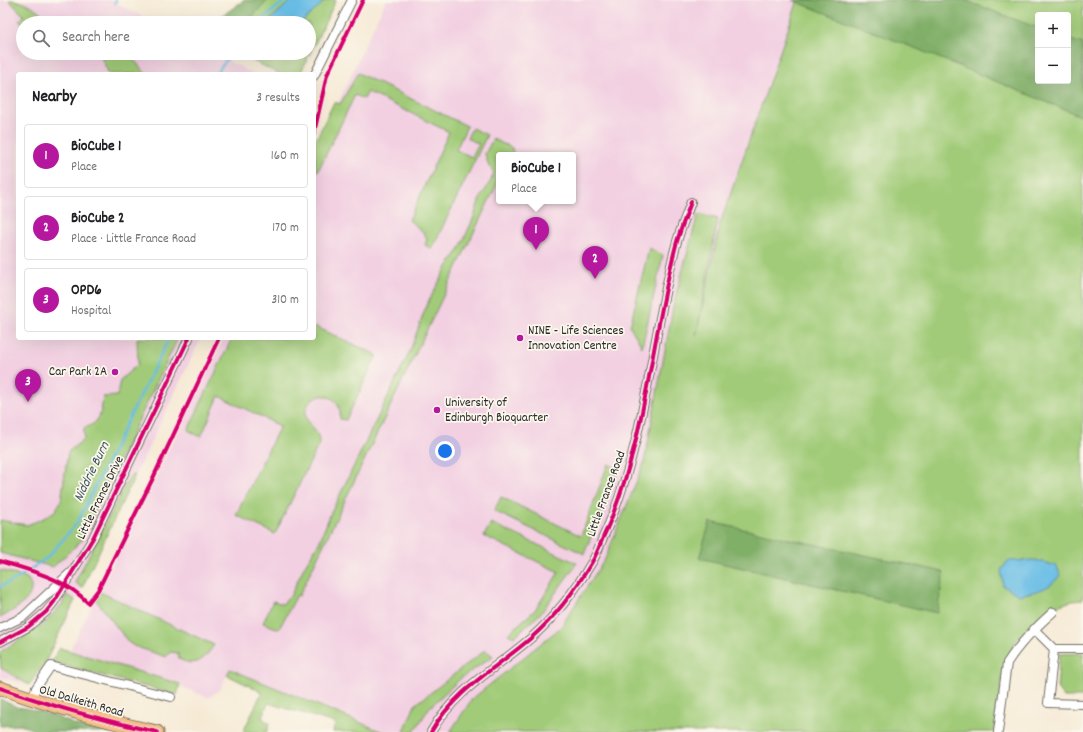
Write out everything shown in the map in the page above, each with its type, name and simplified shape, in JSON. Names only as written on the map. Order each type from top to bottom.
[{"type":"main road","name":"Old Dalkeith Road","points":[[0,688],[32,699],[120,724],[157,732]]},
{"type":"street","points":[[316,72],[352,0]]},
{"type":"street","name":"Little France Road","points":[[431,732],[452,702],[478,679],[532,638],[581,581],[593,560],[615,510],[631,462],[640,426],[676,243],[692,202]]},
{"type":"street","name":"Little France Drive","points":[[0,642],[28,627],[46,612],[54,602],[93,538],[188,340]]},
{"type":"street","name":"Little France Drive","points":[[0,628],[23,617],[72,571]]},
{"type":"street","points":[[998,732],[1007,663],[1012,654],[1034,629],[1053,612]]},
{"type":"street","points":[[1034,629],[1054,649],[1083,649]]},
{"type":"street","points":[[1054,649],[1048,703],[1083,704]]},
{"type":"street","points":[[32,699],[36,688],[51,666],[171,697]]},
{"type":"shaded area","points":[[0,0],[110,0],[141,16],[16,16],[16,60],[227,60],[250,72],[16,72],[16,340],[200,340],[45,663],[29,685],[0,677]]},
{"type":"shaded area","name":"University of Edinburgh Bioquarter","points":[[386,0],[792,0],[798,2],[720,225],[651,547],[486,732],[333,732],[335,723],[268,703],[262,718],[270,723],[267,732],[243,732],[262,692],[227,675],[220,689],[209,698],[184,688],[180,683],[69,652],[223,340],[316,340],[316,150]]},
{"type":"green space","points":[[9,0],[26,4],[44,16],[24,16]]},
{"type":"green space","points":[[244,0],[269,0],[253,16],[222,16]]},
{"type":"green space","points":[[269,0],[336,0],[316,41],[316,16],[253,16]]},
{"type":"green space","points":[[792,0],[964,0],[1035,27],[1035,84],[1071,84],[1071,40],[1083,44],[1083,117]]},
{"type":"green space","points":[[798,0],[1083,0],[1083,600],[1072,601],[1048,609],[1016,641],[1005,662],[994,732],[450,732],[472,699],[560,628],[605,559],[644,463],[674,302],[698,214],[718,219],[696,336],[720,224]]},
{"type":"green space","points":[[102,60],[134,60],[144,72],[108,72]]},
{"type":"green space","points":[[251,60],[307,60],[301,72],[276,72]]},
{"type":"green space","points":[[358,73],[467,126],[456,150],[472,157],[479,144],[467,138],[472,128],[487,135],[432,249],[425,245],[427,239],[424,233],[409,220],[449,132],[368,92],[364,99],[355,95],[318,171],[316,170],[316,140],[334,102],[340,104]]},
{"type":"green space","points":[[493,139],[512,148],[513,152],[496,152],[496,186],[299,596],[297,595],[279,629],[263,623],[273,601],[283,604],[291,595],[304,567],[319,543],[330,515],[410,351],[427,304],[447,267],[459,250],[474,217],[479,201],[494,172],[489,167],[485,154]]},
{"type":"green space","points":[[649,248],[663,255],[642,347],[630,326]]},
{"type":"green space","points":[[316,327],[377,355],[346,420],[340,419],[340,410],[337,403],[332,398],[320,396],[314,398],[309,403],[306,410],[306,415],[309,423],[317,434],[319,444],[275,534],[236,515],[280,426],[219,396],[201,437],[188,430],[231,340],[316,340]]},
{"type":"green space","points":[[137,340],[177,340],[81,541],[53,567],[0,553],[0,520],[27,525],[42,519],[55,511],[61,501],[68,452],[84,439],[84,428],[90,426],[97,420],[101,412],[103,397],[117,396],[120,380],[138,364]]},
{"type":"green space","points":[[608,464],[619,469],[584,554],[494,511],[501,497],[581,536]]},
{"type":"green space","points":[[135,475],[82,588],[75,582],[130,476]]},
{"type":"green space","points":[[710,522],[944,572],[937,613],[699,558]]},
{"type":"green space","points":[[491,523],[577,563],[541,613],[514,637],[508,634],[535,610],[559,572],[484,536]]},
{"type":"green space","points":[[0,570],[27,578],[31,585],[31,591],[24,602],[0,618]]},
{"type":"green space","points":[[100,592],[214,645],[207,655],[199,661],[190,663],[179,659],[178,653],[170,652],[166,657],[134,646],[129,643],[96,600]]},
{"type":"green space","points":[[67,595],[75,600],[45,663],[29,685],[1,668],[0,652],[43,625],[62,604]]},
{"type":"green space","points":[[60,648],[180,684],[177,695],[51,662]]},
{"type":"green space","points":[[485,650],[493,656],[460,679],[429,708],[414,732],[404,731],[415,705]]},
{"type":"green space","points":[[1083,653],[1083,697],[1064,697],[1057,688],[1060,654]]},
{"type":"green space","points":[[230,669],[383,732],[333,732],[335,723],[268,703],[262,718],[270,723],[267,732],[243,732],[262,692],[227,675]]},
{"type":"green space","points":[[0,699],[17,707],[55,716],[76,725],[110,732],[40,732],[20,725],[0,726]]},
{"type":"water","points":[[292,0],[326,0],[309,16],[274,16]]},
{"type":"water","points":[[1036,560],[1057,566],[1060,575],[1052,584],[1037,591],[1020,595],[1003,586],[1001,570],[1008,561]]},
{"type":"waterway","name":"Niddrie Burn","points":[[267,16],[286,0]]},
{"type":"waterway","name":"Niddrie Burn","points":[[217,72],[226,60]]},
{"type":"waterway","name":"Niddrie Burn","points":[[0,587],[18,578],[48,557],[77,523],[168,340]]},
{"type":"cycle path","points":[[316,124],[327,75],[363,0]]},
{"type":"cycle path","points":[[431,732],[441,717],[464,692],[531,638],[557,612],[586,572],[596,554],[619,496],[630,461],[647,390],[667,281],[678,239],[691,202]]},
{"type":"cycle path","points":[[0,642],[28,627],[46,612],[54,602],[93,538],[188,340]]},
{"type":"cycle path","points":[[0,561],[58,581],[79,594],[88,603],[98,590],[218,340]]},
{"type":"cycle path","points":[[0,688],[78,713],[157,732]]},
{"type":"place","name":"BioCube 1","points":[[536,250]]},
{"type":"place","name":"BioCube 2","points":[[595,279]]},
{"type":"place","name":"NINE - Life Sciences Innovation Centre","points":[[520,338]]},
{"type":"place","name":"Car Park 2A","points":[[115,372]]},
{"type":"place","name":"OPD6","points":[[28,402]]},
{"type":"place","name":"University of Edinburgh Bioquarter","points":[[437,410]]}]
